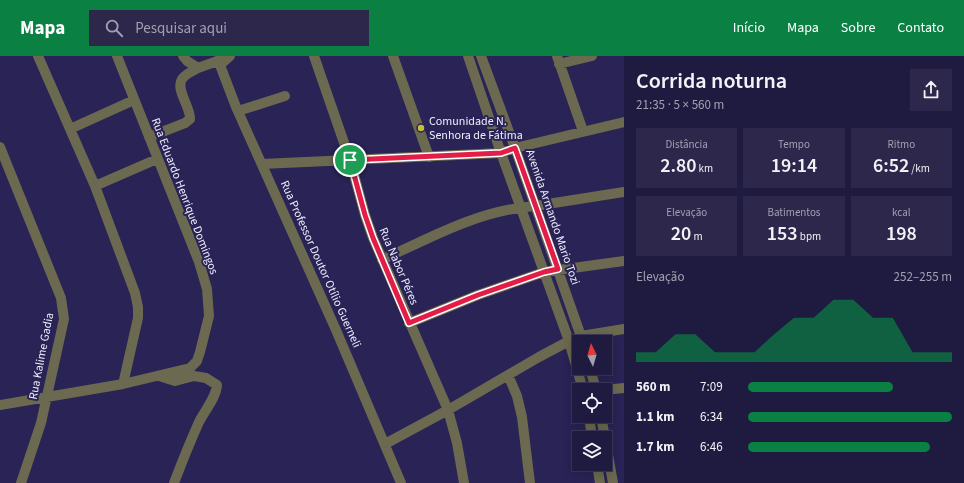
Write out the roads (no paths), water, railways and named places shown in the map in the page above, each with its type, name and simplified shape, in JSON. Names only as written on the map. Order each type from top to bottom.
[{"type":"street","points":[[38,56],[95,186],[135,293],[138,307],[138,318],[123,384]]},
{"type":"street","name":"Rua Eduardo Henrique Domingos","points":[[0,405],[47,398],[159,376],[190,368],[197,361],[209,316],[207,289],[199,262],[117,56]]},
{"type":"street","points":[[183,56],[187,61],[198,68]]},
{"type":"street","name":"Rua Nabor Péres","points":[[314,56],[350,160],[365,215],[382,260],[448,410],[457,443],[464,483]]},
{"type":"street","points":[[392,56],[429,156]]},
{"type":"street","points":[[468,56],[520,207],[569,341],[581,383]]},
{"type":"street","name":"Avenida Armando Mario Tozi","points":[[481,56],[581,335]]},
{"type":"street","points":[[583,131],[558,60],[592,56]]},
{"type":"street","points":[[148,137],[185,123],[190,119],[180,86],[180,81],[198,68],[223,59]]},
{"type":"street","name":"Rua Professor Doutor Otílio Guerneli","points":[[223,59],[238,112],[336,330],[401,483]]},
{"type":"street","points":[[238,112],[285,96]]},
{"type":"street","points":[[70,129],[134,100]]},
{"type":"street","points":[[262,164],[501,153],[515,148],[624,122]]},
{"type":"street","name":"Rua Kalime Gadia","points":[[0,147],[62,298],[64,318],[41,423],[21,483]]},
{"type":"street","points":[[95,186],[157,159]]},
{"type":"street","points":[[382,260],[443,231],[471,221],[520,207],[624,192]]},
{"type":"street","points":[[409,323],[478,295],[544,272],[624,261]]},
{"type":"street","points":[[599,335],[624,329]]},
{"type":"street","points":[[385,444],[572,341]]},
{"type":"street","points":[[508,375],[517,396],[522,417],[530,483]]},
{"type":"street","points":[[159,376],[175,381],[194,376],[206,378],[217,385],[216,391],[186,450],[174,483]]},
{"type":"street","points":[[612,389],[624,388]]},
{"type":"street","points":[[598,471],[600,483]]},
{"type":"street","points":[[611,471],[613,483]]},
{"type":"place","name":"Comunidade N. Senhora de Fátima","points":[[421,128]]}]
